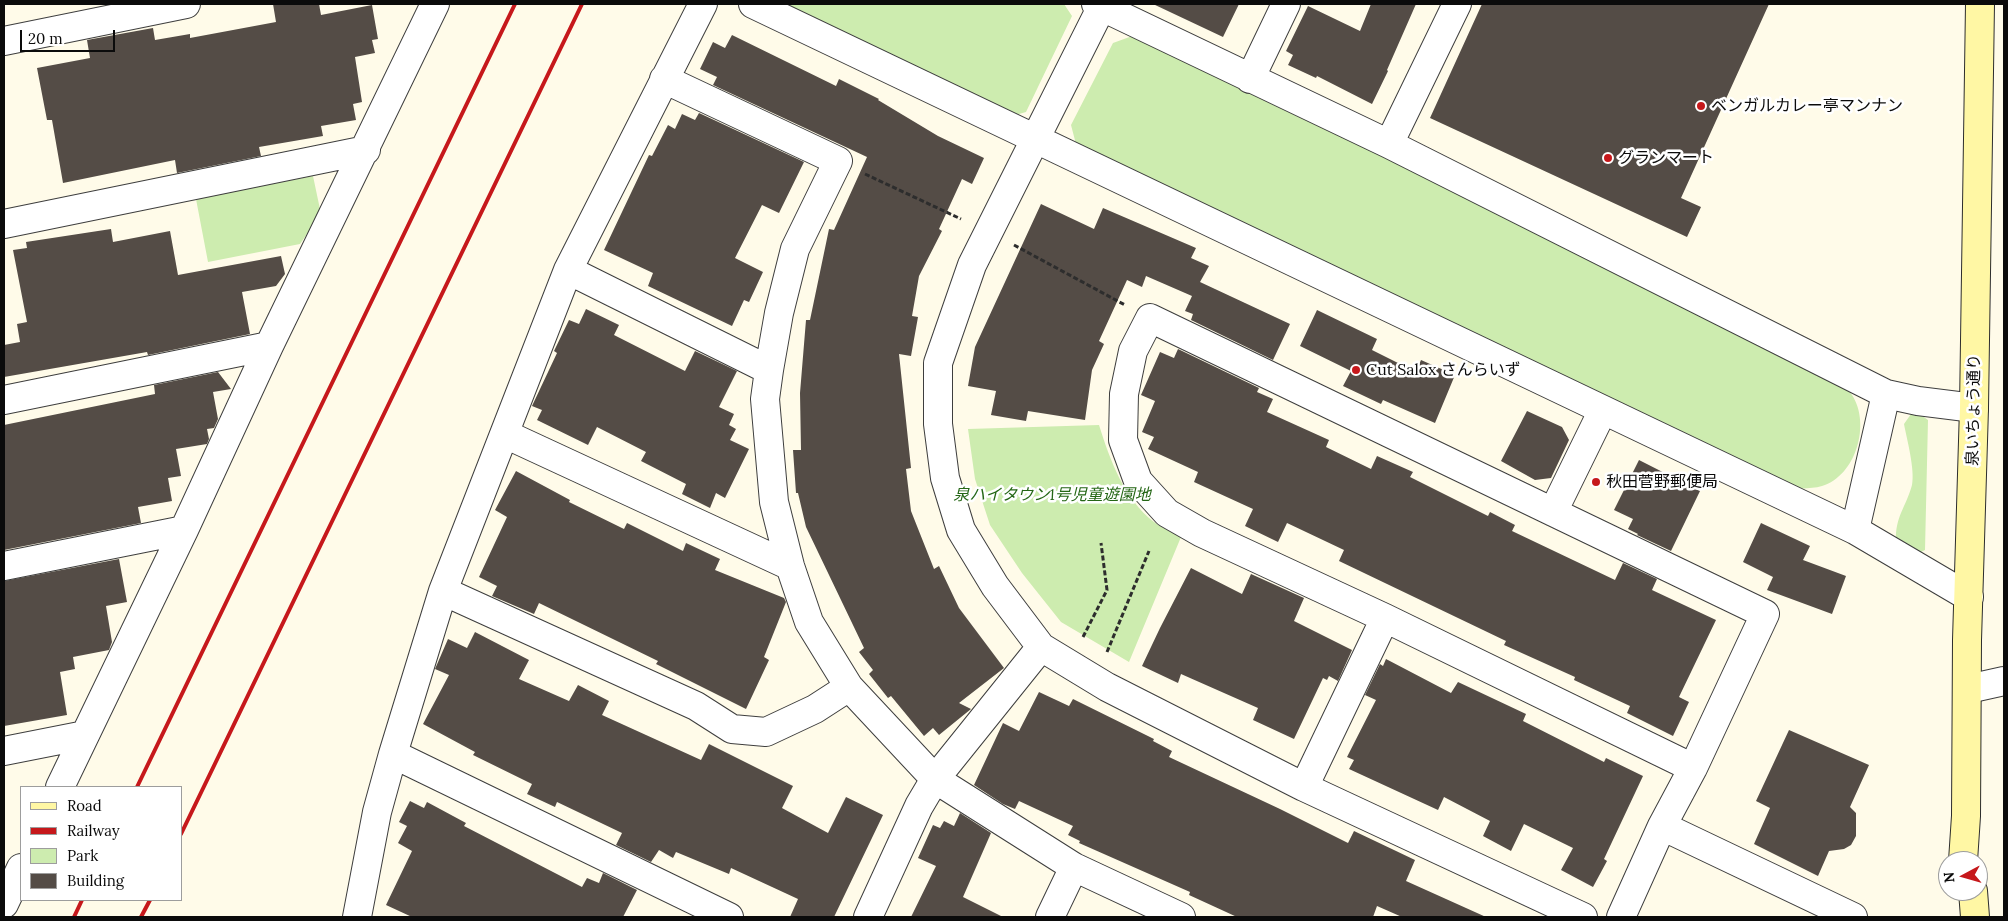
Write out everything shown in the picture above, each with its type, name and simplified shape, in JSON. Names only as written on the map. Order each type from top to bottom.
[{"type":"street","points":[[4,41],[186,4]]},
{"type":"street","points":[[60,786],[184,530],[269,346],[366,150],[435,4]]},
{"type":"street","points":[[357,917],[376,812],[443,591],[568,270],[703,4]]},
{"type":"street","points":[[753,4],[1855,530],[1969,597]]},
{"type":"street","points":[[1250,79],[1286,4]]},
{"type":"street","points":[[1389,144],[1457,4]]},
{"type":"street","name":"泉いちょう通り","points":[[1964,851],[1966,816],[1974,408],[1980,4]]},
{"type":"street","points":[[1583,917],[1304,787],[1095,680],[1041,647],[995,586],[961,530],[945,478],[938,424],[938,363],[972,265],[1100,5],[1250,79],[1389,144],[1886,394],[1974,408]]},
{"type":"street","points":[[664,79],[838,161],[795,248],[779,313],[768,370],[765,399],[774,502],[790,566],[809,622],[849,687],[935,779],[1074,867],[1181,917]]},
{"type":"street","points":[[4,224],[366,150]]},
{"type":"street","points":[[568,270],[768,370]]},
{"type":"street","points":[[1621,917],[1662,826],[1693,768],[1765,614],[1150,318],[1133,350],[1124,394],[1123,440],[1138,481],[1167,513],[1202,533],[1385,618],[1693,768]]},
{"type":"street","points":[[4,400],[269,346]]},
{"type":"street","points":[[1855,530],[1886,394]]},
{"type":"street","points":[[1552,512],[1603,410]]},
{"type":"street","points":[[505,434],[790,566]]},
{"type":"street","points":[[4,566],[184,530]]},
{"type":"street","points":[[443,591],[696,706],[732,729],[766,732],[815,709],[849,687]]},
{"type":"street","points":[[1304,787],[1385,618]]},
{"type":"street","points":[[868,917],[920,806],[935,779],[1041,647]]},
{"type":"street","points":[[1968,689],[2004,681]]},
{"type":"street","points":[[4,750],[85,735]]},
{"type":"street","points":[[393,754],[729,917]]},
{"type":"street","name":"泉いちょう通り","points":[[1966,816],[1969,851]]},
{"type":"street","points":[[1662,826],[1853,917]]},
{"type":"street","points":[[1050,917],[1074,867]]},
{"type":"street","points":[[4,904],[20,870]]},
{"type":"street","points":[[1960,917],[1961,901]]},
{"type":"street","points":[[1974,901],[1975,917]]},
{"type":"path","points":[[1070,665],[1106,590],[1100,543]]},
{"type":"path","points":[[1095,680],[1149,551]]},
{"type":"green space","points":[[779,4],[1064,4],[1072,16],[1026,112],[1012,116]]},
{"type":"green space","points":[[1135,35],[1836,377],[1852,395],[1858,407],[1860,420],[1857,448],[1844,472],[1822,486],[1806,488],[1779,487],[1077,148],[1071,125],[1113,43]]},
{"type":"green space","points":[[313,176],[321,214],[300,244],[208,262],[196,199]]},
{"type":"green space","points":[[1911,414],[1921,415],[1928,420],[1925,550],[1917,554],[1896,541],[1897,525],[1910,493],[1913,478],[1904,424]]},
{"type":"green space","name":"泉ハイタウン1号児童遊園地","points":[[1099,425],[1113,465],[1134,502],[1154,522],[1181,537],[1129,662],[1061,622],[1022,573],[990,525],[975,479],[968,429]]},
{"type":"building","points":[[273,4],[319,4],[321,15],[372,5],[378,39],[372,40],[375,53],[355,57],[362,102],[353,104],[356,120],[321,126],[323,136],[259,147],[261,156],[177,173],[175,160],[63,183],[52,120],[47,120],[37,68],[90,58],[87,40],[153,28],[155,40],[190,34],[190,38],[276,22]]},
{"type":"building","points":[[1153,4],[1239,4],[1223,37]]},
{"type":"building","points":[[1371,4],[1416,4],[1372,104],[1317,76],[1316,78],[1288,65],[1293,55],[1286,51],[1308,6],[1360,31]]},
{"type":"building","name":"グランマート","points":[[1482,4],[1769,4],[1681,198],[1701,207],[1687,237],[1430,118]]},
{"type":"building","points":[[732,35],[836,86],[839,79],[879,99],[938,136],[984,158],[972,184],[962,179],[939,229],[942,231],[919,276],[912,316],[918,317],[911,356],[899,354],[911,468],[906,469],[911,511],[934,569],[939,566],[959,608],[1004,668],[959,703],[971,709],[939,735],[933,728],[924,736],[891,696],[888,698],[869,674],[873,670],[859,652],[864,648],[806,527],[798,493],[796,493],[793,450],[801,450],[800,393],[806,320],[810,320],[829,229],[834,230],[867,157],[713,85],[717,77],[700,69],[713,42],[725,48]]},
{"type":"building","points":[[699,113],[804,162],[779,213],[762,205],[735,258],[763,272],[749,302],[744,300],[732,326],[648,286],[653,273],[604,250],[649,155],[652,156],[668,125],[675,129],[682,114],[695,120]]},
{"type":"building","points":[[1041,204],[1094,229],[1103,208],[1196,248],[1191,258],[1209,266],[1200,282],[1290,324],[1273,360],[1191,320],[1193,314],[1185,311],[1192,296],[1146,276],[1142,287],[1127,280],[1099,341],[1104,344],[1092,370],[1085,420],[1028,411],[1026,421],[991,415],[996,391],[968,386],[975,347]]},
{"type":"building","points":[[111,229],[113,242],[170,231],[178,275],[281,256],[285,274],[276,286],[242,292],[250,334],[148,355],[147,352],[4,377],[4,345],[20,342],[17,324],[27,322],[13,250],[27,248],[26,242]]},
{"type":"building","points":[[586,309],[619,325],[614,335],[685,371],[695,351],[737,371],[719,407],[734,414],[729,425],[736,429],[730,440],[749,449],[725,498],[716,493],[710,508],[682,494],[686,484],[641,461],[646,452],[597,427],[588,445],[537,420],[542,410],[532,406],[557,353],[554,351],[569,320],[579,324]]},
{"type":"building","points":[[1317,310],[1377,339],[1372,350],[1416,372],[1421,360],[1455,375],[1435,423],[1383,400],[1381,404],[1343,386],[1351,371],[1300,346]]},
{"type":"building","points":[[1178,349],[1259,388],[1257,392],[1273,399],[1267,412],[1329,440],[1326,447],[1371,469],[1377,456],[1413,472],[1410,477],[1488,516],[1490,512],[1515,525],[1512,531],[1615,580],[1623,563],[1657,579],[1652,590],[1716,620],[1679,697],[1689,702],[1673,736],[1627,713],[1630,706],[1574,680],[1575,677],[1504,645],[1506,641],[1339,561],[1344,550],[1287,523],[1278,542],[1245,526],[1253,509],[1194,482],[1198,472],[1148,449],[1154,437],[1142,432],[1155,401],[1141,395],[1160,352],[1174,358]]},
{"type":"building","points":[[218,372],[231,389],[213,392],[218,419],[214,428],[207,429],[209,439],[207,444],[176,449],[181,476],[168,478],[172,501],[138,507],[141,523],[4,550],[4,425],[155,394],[154,385]]},
{"type":"building","points":[[1527,411],[1562,427],[1569,440],[1551,478],[1535,480],[1501,461]]},
{"type":"building","points":[[1639,460],[1700,491],[1671,551],[1628,529],[1633,519],[1614,510]]},
{"type":"building","points":[[516,471],[570,500],[569,502],[624,529],[627,523],[683,551],[686,543],[720,559],[715,570],[784,598],[786,602],[764,657],[769,660],[746,709],[656,664],[658,661],[539,603],[534,614],[492,596],[497,586],[479,577],[507,517],[495,510]]},
{"type":"building","points":[[1761,523],[1810,546],[1803,560],[1846,576],[1832,614],[1767,590],[1773,577],[1743,562]]},
{"type":"building","points":[[119,559],[127,602],[106,606],[112,642],[109,650],[73,657],[75,669],[60,672],[67,715],[4,726],[4,581]]},
{"type":"building","points":[[1191,568],[1242,594],[1251,574],[1304,598],[1294,621],[1352,650],[1338,681],[1329,676],[1327,680],[1323,678],[1294,739],[1253,720],[1258,708],[1181,674],[1178,683],[1142,666]]},
{"type":"building","points":[[475,632],[529,660],[519,679],[569,701],[578,685],[609,701],[602,715],[701,760],[709,744],[793,786],[782,808],[828,833],[846,797],[883,815],[834,917],[790,917],[798,899],[731,868],[729,874],[676,852],[673,858],[659,850],[651,862],[616,845],[622,833],[557,802],[555,807],[527,794],[532,784],[473,755],[475,752],[423,724],[449,675],[435,669],[448,639],[467,648]]},
{"type":"building","points":[[1386,659],[1451,693],[1458,682],[1526,714],[1523,721],[1604,762],[1606,758],[1643,776],[1604,859],[1607,861],[1593,887],[1561,870],[1573,848],[1524,824],[1511,851],[1483,836],[1490,821],[1444,797],[1438,810],[1349,769],[1354,760],[1347,757],[1376,700],[1365,695],[1380,664],[1383,666]]},
{"type":"building","points":[[1039,692],[1069,706],[1073,699],[1154,739],[1153,741],[1172,751],[1169,757],[1348,843],[1354,831],[1415,860],[1406,881],[1486,917],[1402,917],[1377,906],[1373,917],[1237,917],[1189,895],[1190,892],[1079,843],[1080,841],[1068,835],[1073,826],[1019,801],[1015,809],[1003,804],[974,785],[1003,723],[1019,731]]},
{"type":"building","points":[[1789,730],[1869,765],[1850,807],[1856,813],[1856,836],[1851,845],[1844,849],[1829,851],[1818,876],[1754,844],[1770,808],[1756,801]]},
{"type":"building","points":[[410,801],[424,808],[427,802],[466,823],[464,826],[582,887],[587,878],[599,883],[603,873],[637,890],[623,917],[412,917],[386,905],[412,851],[398,843],[407,826],[399,822]]},
{"type":"building","points":[[960,813],[991,833],[963,897],[1003,917],[911,917],[936,866],[918,858],[933,825],[940,828],[944,821],[954,826]]},
{"type":"railway","points":[[137,786],[515,4]]},
{"type":"railway","points":[[182,832],[582,4]]},
{"type":"railway","points":[[74,917],[82,901]]},
{"type":"railway","points":[[141,917],[149,901]]},
{"type":"place","name":"ベンガルカレー亭マンナン","points":[[1701,106]]},
{"type":"place","name":"グランマート","points":[[1608,158]]},
{"type":"place","name":"Cut Salox さんらいず","points":[[1356,370]]},
{"type":"place","name":"秋田菅野郵便局","points":[[1596,482]]}]
